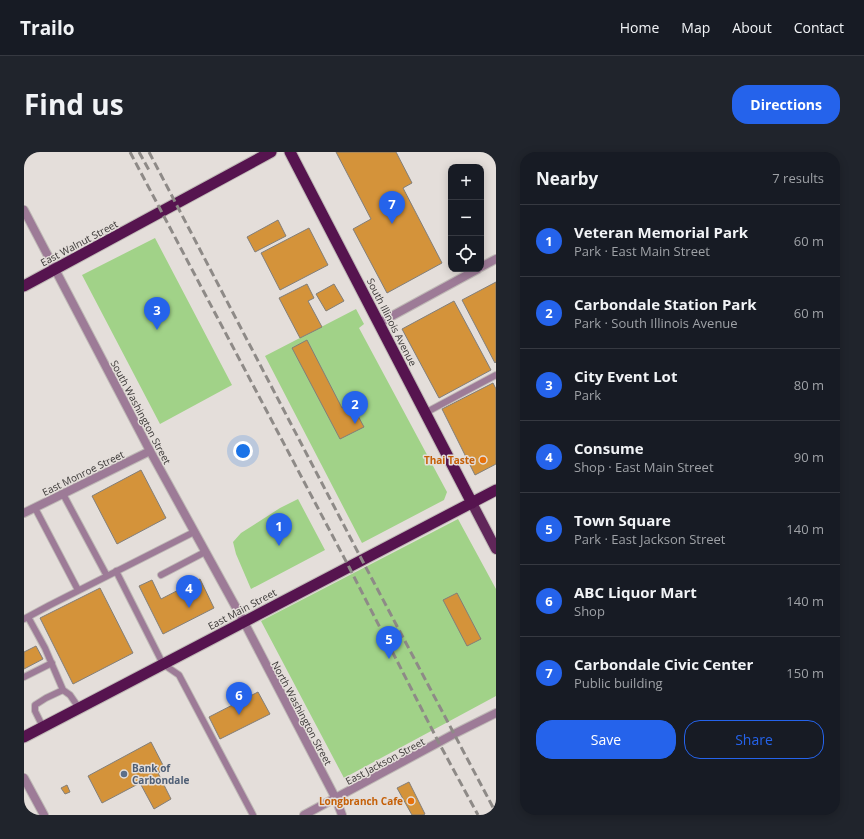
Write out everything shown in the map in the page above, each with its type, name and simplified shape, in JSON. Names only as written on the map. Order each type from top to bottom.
[{"type":"highway","name":"East Walnut Street","points":[[24,286],[271,152]]},
{"type":"highway","name":"South Illinois Avenue","points":[[290,152],[472,503]]},
{"type":"highway","name":"East Main Street","points":[[24,737],[496,490]]},
{"type":"main road","points":[[472,503],[496,549]]},
{"type":"street","name":"South Washington Street","points":[[24,210],[150,451],[244,622]]},
{"type":"street","points":[[484,265],[496,259]]},
{"type":"street","points":[[379,323],[472,272]]},
{"type":"street","name":"East Monroe Street","points":[[24,513],[150,451]]},
{"type":"street","name":"North Washington Street","points":[[244,622],[336,799],[342,815]]},
{"type":"street","name":"East Jackson Street","points":[[304,815],[496,713]]},
{"type":"street","points":[[24,778],[44,815]]},
{"type":"lane","points":[[425,413],[496,375]]},
{"type":"lane","points":[[63,494],[107,576]]},
{"type":"lane","points":[[35,508],[78,590]]},
{"type":"lane","points":[[79,708],[70,695],[64,690],[52,663],[26,618],[78,590],[194,532]]},
{"type":"lane","points":[[161,575],[206,552]]},
{"type":"lane","points":[[116,571],[163,664],[179,675],[253,815]]},
{"type":"lane","points":[[24,677],[52,663]]},
{"type":"lane","points":[[43,727],[35,711],[35,705],[64,690]]},
{"type":"green space","points":[[155,238],[232,385],[160,424],[82,275]]},
{"type":"green space","points":[[356,309],[364,324],[359,328],[447,492],[444,500],[362,543],[265,356]]},
{"type":"green space","points":[[298,499],[325,550],[251,589],[236,554],[233,542],[241,533],[280,508]]},
{"type":"green space","points":[[458,519],[496,589],[496,696],[344,778],[261,621]]},
{"type":"building","points":[[336,152],[396,152],[412,183],[403,188],[442,263],[387,293],[353,229],[371,219]]},
{"type":"building","points":[[278,220],[286,236],[255,252],[247,237]]},
{"type":"building","points":[[309,228],[328,265],[280,290],[261,253]]},
{"type":"building","points":[[496,282],[496,362],[495,363],[462,300]]},
{"type":"building","points":[[307,284],[314,298],[308,301],[322,327],[300,338],[279,298]]},
{"type":"building","points":[[334,284],[344,301],[326,311],[316,294]]},
{"type":"building","points":[[454,301],[491,370],[439,398],[402,329]]},
{"type":"building","points":[[307,340],[342,408],[351,403],[364,427],[340,439],[292,348]]},
{"type":"building","points":[[493,383],[496,389],[496,464],[475,475],[442,409]]},
{"type":"building","points":[[141,470],[166,518],[117,544],[92,496]]},
{"type":"building","points":[[200,579],[214,608],[163,634],[139,586],[152,580],[161,599]]},
{"type":"building","points":[[100,588],[133,653],[73,684],[40,618]]},
{"type":"building","points":[[457,593],[481,639],[467,646],[443,600]]},
{"type":"building","points":[[36,646],[43,659],[24,669],[24,652]]},
{"type":"building","points":[[258,692],[270,714],[220,739],[209,717]]},
{"type":"building","name":"Bank of Carbondale","points":[[151,742],[165,769],[158,773],[171,799],[154,809],[140,783],[102,803],[88,776]]},
{"type":"building","name":"Longbranch Cafe","points":[[409,782],[425,814],[423,815],[412,815],[397,788]]},
{"type":"building","points":[[67,785],[70,792],[65,794],[61,788]]},
{"type":"railway","points":[[130,152],[478,815]]},
{"type":"railway","points":[[139,152],[150,172]]},
{"type":"railway","points":[[149,152],[496,813]]},
{"type":"place","name":"Carbondale Civic Center","points":[[392,224]]},
{"type":"place","name":"City Event Lot","points":[[157,330]]},
{"type":"place","name":"Carbondale Station Park","points":[[355,424]]},
{"type":"place","name":"Thai Taste","points":[[483,460]]},
{"type":"place","name":"Veteran Memorial Park","points":[[279,546]]},
{"type":"place","name":"Consume","points":[[189,608]]},
{"type":"place","name":"Town Square","points":[[389,659]]},
{"type":"place","name":"ABC Liquor Mart","points":[[239,715]]},
{"type":"place","name":"Bank of Carbondale","points":[[124,774]]},
{"type":"place","name":"Longbranch Cafe","points":[[411,801]]}]
